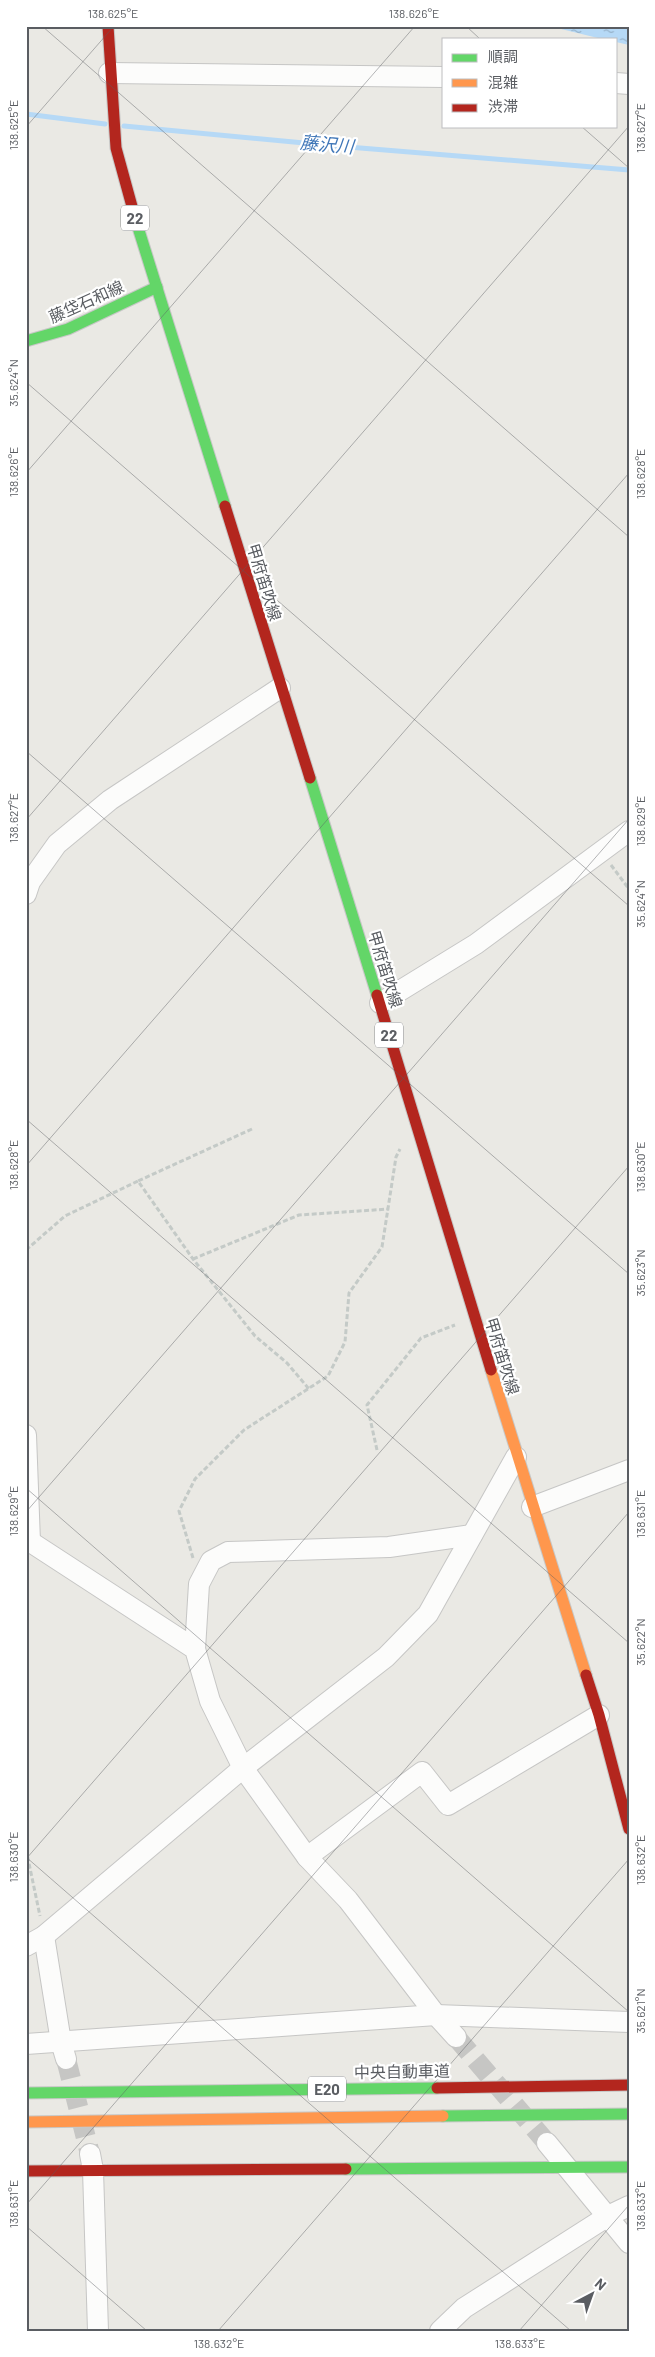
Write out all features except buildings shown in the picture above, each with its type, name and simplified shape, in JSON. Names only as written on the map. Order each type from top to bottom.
[{"type":"main road","name":"22","points":[[108,26],[110,76]]},
{"type":"main road","name":"甲府笛吹線","points":[[110,76],[116,148],[127,194],[380,1003],[516,1457],[598,1715],[629,1829]]},
{"type":"main road","name":"藤垈石和線","points":[[26,341],[68,328],[157,287]]},
{"type":"main road","points":[[616,1784],[629,1781]]},
{"type":"main road","name":"中央自動車道","points":[[26,2093],[629,2085]]},
{"type":"main road","name":"E20","points":[[26,2122],[629,2114]]},
{"type":"main road","points":[[26,2171],[91,2162],[629,2168]]},
{"type":"street","points":[[110,76],[442,76]]},
{"type":"street","points":[[26,894],[30,882],[57,844],[110,800],[280,688]]},
{"type":"street","points":[[380,1003],[476,944],[629,831]]},
{"type":"street","points":[[26,1435],[28,1540],[195,1649]]},
{"type":"street","points":[[26,1946],[44,1936],[243,1768],[386,1657],[428,1614],[516,1457]]},
{"type":"street","points":[[532,1507],[629,1470]]},
{"type":"street","points":[[456,2037],[436,2015],[348,1900],[307,1857],[243,1768],[210,1701],[195,1649],[199,1584],[211,1561],[228,1552],[389,1547],[472,1535]]},
{"type":"street","points":[[307,1857],[422,1772],[448,1805],[598,1715]]},
{"type":"street","points":[[44,1936],[64,2050]]},
{"type":"street","points":[[26,2044],[64,2050],[436,2015],[629,2022]]},
{"type":"street","points":[[547,2143],[569,2167],[629,2243]]},
{"type":"street","points":[[91,2162],[98,2331]]},
{"type":"street","points":[[440,2331],[464,2308],[608,2216],[629,2206]]},
{"type":"path","points":[[602,852],[629,889]]},
{"type":"path","points":[[199,1584],[179,1511],[195,1478],[244,1430],[328,1376],[345,1342],[349,1293],[382,1247],[396,1157],[414,1119]]},
{"type":"path","points":[[26,1250],[65,1216],[252,1129]]},
{"type":"path","points":[[138,1181],[193,1259],[255,1336],[287,1364],[309,1389]]},
{"type":"path","points":[[193,1259],[299,1215],[389,1210]]},
{"type":"path","points":[[377,1450],[368,1405],[421,1338],[475,1318]]},
{"type":"path","points":[[26,1850],[44,1936]]},
{"type":"water","points":[[524,26],[629,26],[629,45],[618,42],[618,38],[598,38],[557,28]]},
{"type":"waterway","name":"藤沢川","points":[[26,114],[105,124]]},
{"type":"waterway","name":"藤沢川","points":[[124,126],[336,146],[629,170]]},
{"type":"tunnel","points":[[456,2037],[547,2143]]},
{"type":"tunnel","points":[[66,2059],[90,2154]]},
{"type":"traffic: fast","points":[[136,221],[225,506]]},
{"type":"traffic: fast","points":[[26,341],[68,329],[157,287]]},
{"type":"traffic: fast","points":[[310,778],[377,995]]},
{"type":"traffic: fast","points":[[26,2093],[437,2088]]},
{"type":"traffic: fast","points":[[443,2116],[629,2114]]},
{"type":"traffic: fast","points":[[346,2169],[629,2167]]},
{"type":"traffic: slow","points":[[491,1370],[586,1675]]},
{"type":"traffic: slow","points":[[26,2122],[443,2116]]},
{"type":"traffic: jam","points":[[108,26],[116,148],[136,221]]},
{"type":"traffic: jam","points":[[225,506],[310,778]]},
{"type":"traffic: jam","points":[[377,995],[491,1370]]},
{"type":"traffic: jam","points":[[586,1675],[599,1715],[629,1829]]},
{"type":"traffic: jam","points":[[437,2088],[629,2085]]},
{"type":"traffic: jam","points":[[26,2171],[346,2169]]}]
